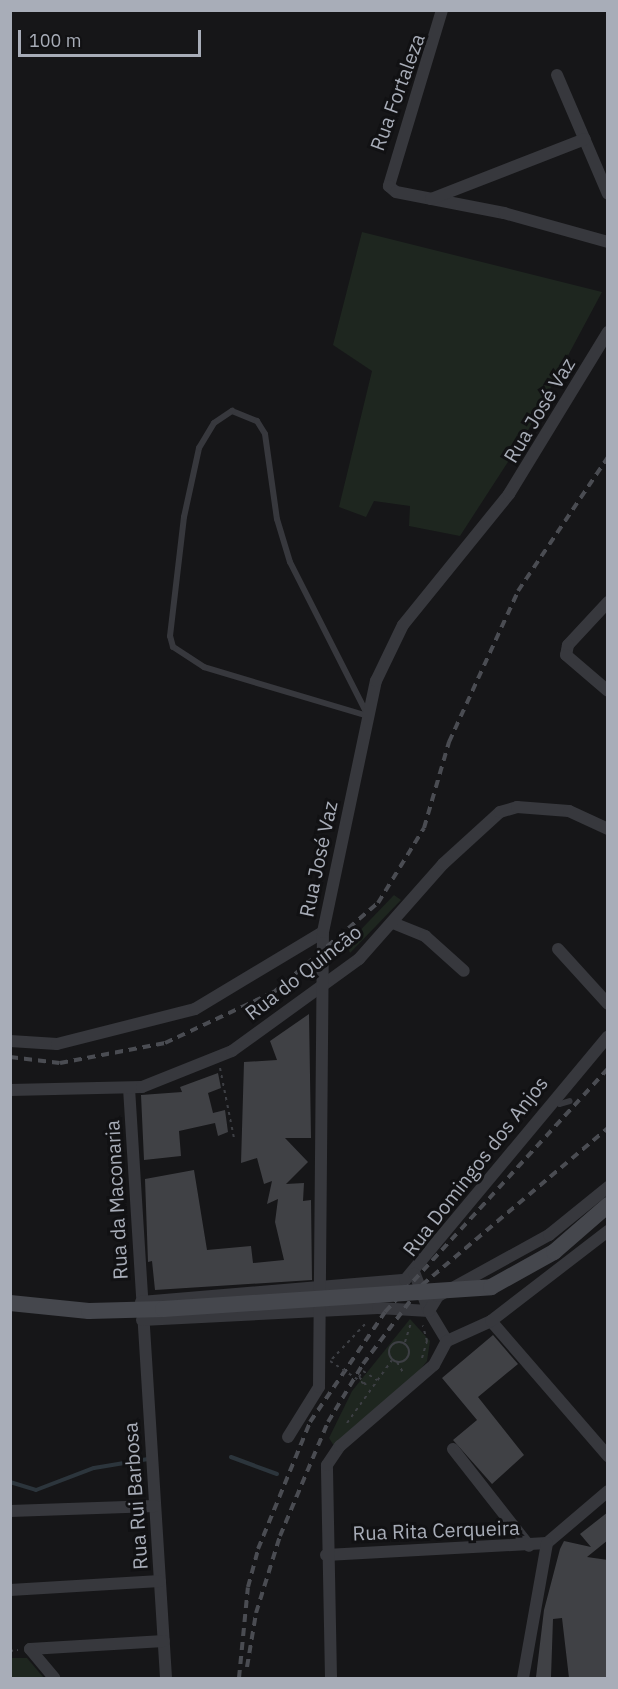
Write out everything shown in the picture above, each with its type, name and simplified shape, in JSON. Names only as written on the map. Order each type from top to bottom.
[{"type":"main road","points":[[10,1303],[142,1311],[491,1287],[554,1252],[608,1205]]},
{"type":"street","name":"Rua Fortaleza","points":[[430,199],[389,186],[442,10]]},
{"type":"street","points":[[556,75],[608,194]]},
{"type":"street","points":[[430,199],[585,139]]},
{"type":"street","points":[[430,199],[608,242]]},
{"type":"street","name":"Rua José Vaz","points":[[288,1437],[319,1387],[323,932],[368,716],[385,655],[403,625],[509,494],[608,332]]},
{"type":"street","points":[[608,602],[568,645],[566,655],[608,691]]},
{"type":"street","name":"Rua do Quincão","points":[[10,1090],[129,1088],[232,1051],[359,959],[443,864],[500,812],[517,807],[569,811],[608,829]]},
{"type":"street","points":[[393,923],[425,936],[464,970]]},
{"type":"street","points":[[10,1041],[57,1044],[195,1009],[323,932]]},
{"type":"street","points":[[558,949],[608,1004]]},
{"type":"street","name":"Rua Domingos dos Anjos","points":[[319,1289],[376,1286],[415,1274],[554,1097],[608,1036]]},
{"type":"street","name":"Rua da Maconaria","points":[[129,1088],[142,1311]]},
{"type":"street","points":[[142,1311],[429,1311],[452,1286],[549,1235],[608,1187]]},
{"type":"street","points":[[331,1678],[326,1555],[327,1465],[340,1446],[434,1365],[447,1341],[491,1321],[608,1231]]},
{"type":"street","points":[[415,1274],[429,1311],[447,1341]]},
{"type":"street","points":[[142,1311],[319,1289]]},
{"type":"street","name":"Rua Rui Barbosa","points":[[142,1311],[166,1678]]},
{"type":"street","points":[[491,1321],[608,1456]]},
{"type":"street","points":[[453,1449],[529,1546]]},
{"type":"street","points":[[523,1678],[547,1544],[608,1491]]},
{"type":"street","points":[[10,1511],[155,1506]]},
{"type":"street","name":"Rua Rita Cerqueira","points":[[326,1555],[547,1544]]},
{"type":"street","points":[[10,1590],[160,1581]]},
{"type":"street","points":[[54,1678],[30,1649],[164,1641]]},
{"type":"lane","points":[[232,411],[250,416],[265,434],[277,519],[290,562],[368,716],[222,674],[173,646],[170,636],[184,518],[199,448],[214,423],[232,411]]},
{"type":"lane","points":[[554,1097],[560,1104],[570,1101]]},
{"type":"path","points":[[209,1068],[219,1064],[234,1138]]},
{"type":"path","points":[[343,1429],[392,1360],[390,1347],[404,1343],[411,1331],[411,1314],[422,1322],[427,1341],[420,1364]]},
{"type":"path","points":[[357,1331],[330,1361],[366,1385],[359,1377],[363,1371],[377,1380]]},
{"type":"path","points":[[397,1362],[408,1355],[404,1343]]},
{"type":"path","points":[[392,1360],[397,1362],[407,1378],[414,1371]]},
{"type":"shaded area","points":[[362,232],[602,292],[526,434],[460,536],[409,526],[410,506],[374,501],[366,517],[339,507],[372,371],[333,345]]},
{"type":"shaded area","points":[[394,895],[401,900],[350,953],[347,944]]},
{"type":"shaded area","points":[[410,1319],[430,1341],[427,1361],[411,1382],[334,1446],[329,1438],[352,1391]]},
{"type":"shaded area","points":[[11,1658],[27,1658],[44,1678],[11,1678]]},
{"type":"building","points":[[309,1014],[311,1138],[285,1138],[308,1162],[286,1184],[304,1183],[303,1201],[311,1200],[312,1280],[155,1290],[152,1261],[148,1262],[145,1179],[194,1170],[207,1250],[251,1246],[253,1263],[284,1260],[275,1222],[278,1199],[267,1204],[272,1181],[264,1184],[257,1158],[241,1163],[244,1062],[277,1060],[270,1041]]},
{"type":"building","points":[[218,1073],[221,1088],[208,1093],[213,1113],[225,1110],[228,1132],[218,1136],[215,1123],[179,1131],[181,1156],[144,1160],[141,1095],[182,1092],[180,1087]]},
{"type":"building","points":[[493,1335],[518,1364],[478,1397],[524,1455],[492,1484],[453,1440],[477,1420],[442,1378]]},
{"type":"building","points":[[608,1512],[608,1540],[587,1557],[608,1560],[608,1678],[569,1678],[562,1618],[553,1619],[551,1677],[536,1677],[544,1610],[560,1549],[564,1541],[591,1547],[580,1534]]},
{"type":"waterway","points":[[231,1457],[277,1474]]},
{"type":"waterway","points":[[10,1482],[36,1490],[94,1468],[148,1459]]},
{"type":"railway","points":[[10,1057],[60,1063],[165,1043],[274,992],[378,903],[424,828],[449,742],[518,591],[608,457]]},
{"type":"railway","points":[[239,1678],[248,1587],[258,1549],[310,1422],[385,1312],[608,1069]]},
{"type":"railway","points":[[247,1667],[256,1613],[280,1536],[328,1422],[363,1364],[422,1285],[608,1128]]}]
